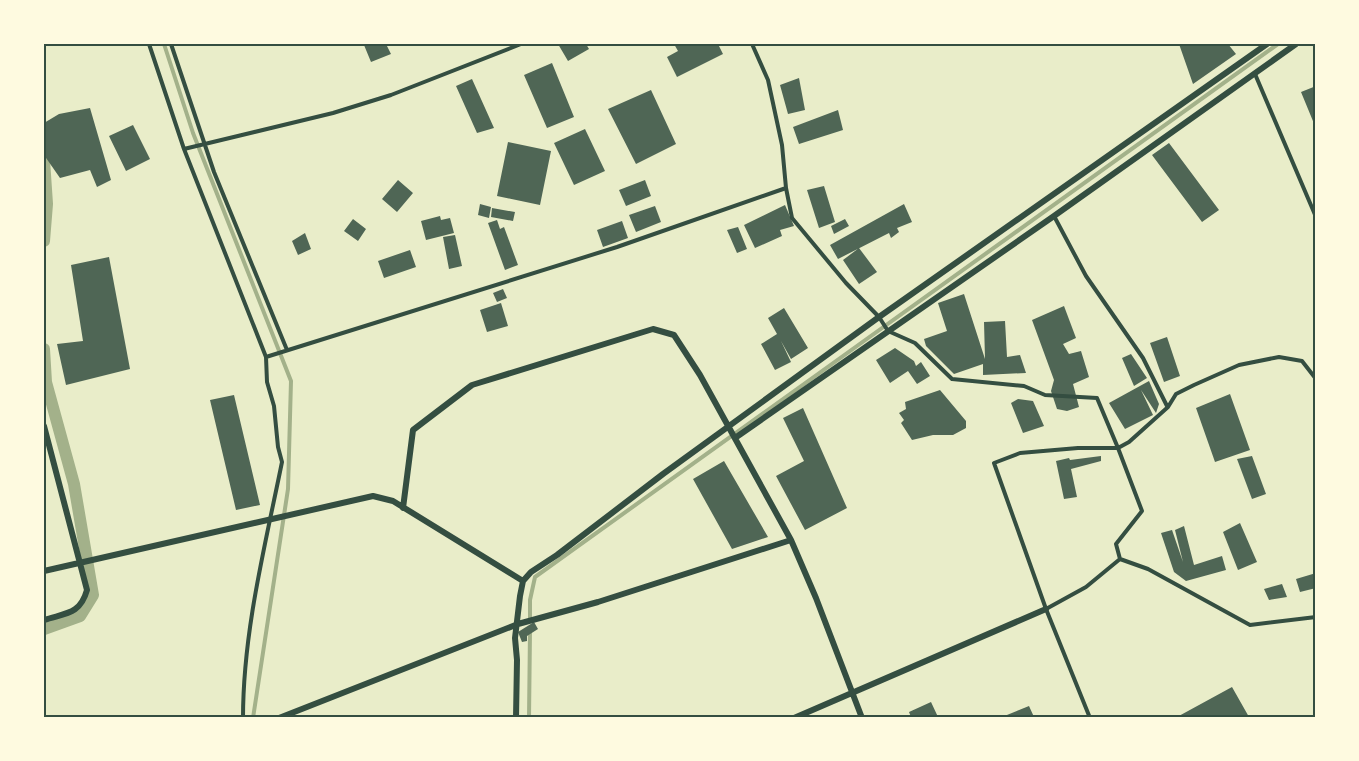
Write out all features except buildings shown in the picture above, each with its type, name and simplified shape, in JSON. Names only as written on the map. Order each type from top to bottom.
[{"type":"street","points":[[516,717],[515,638],[520,596],[524,581],[531,572],[879,317],[1267,44]]},
{"type":"street","points":[[735,438],[1296,44]]},
{"type":"street","points":[[403,507],[413,430],[472,384],[653,328],[674,335],[700,375],[791,540],[862,717]]},
{"type":"street","points":[[44,426],[87,590],[84,599],[74,611],[44,620]]},
{"type":"street","points":[[44,571],[374,496],[393,501],[524,581]]},
{"type":"street","points":[[279,717],[518,624],[598,602],[791,540]]},
{"type":"street","points":[[794,717],[1046,609]]},
{"type":"lane","points":[[149,44],[184,149],[266,357],[267,382],[274,406],[278,447],[282,462],[250,629],[243,684],[243,717]]},
{"type":"lane","points":[[171,44],[204,143],[287,350]]},
{"type":"lane","points":[[184,149],[391,95],[521,44]]},
{"type":"lane","points":[[752,44],[768,80],[782,146],[786,188],[792,218],[846,283],[879,317],[888,331],[915,343],[952,379],[1024,386],[1045,395],[1097,398],[1142,511],[1116,544],[1120,559]]},
{"type":"lane","points":[[1255,73],[1313,205],[1316,217]]},
{"type":"lane","points":[[266,357],[617,247],[786,188]]},
{"type":"lane","points":[[1054,216],[1086,276],[1143,358],[1168,407]]},
{"type":"lane","points":[[1090,717],[1046,609],[994,463],[1020,453],[1078,448],[1118,448],[1129,442],[1168,407],[1176,394],[1239,365],[1279,357],[1302,361],[1316,379]]},
{"type":"lane","points":[[1046,609],[1086,586],[1120,559]]},
{"type":"lane","points":[[1120,559],[1148,569],[1250,625],[1316,617]]},
{"type":"waterway","points":[[164,44],[193,133],[291,381],[288,489],[253,718]]},
{"type":"waterway","points":[[530,621],[530,600],[535,577],[1278,44]]},
{"type":"waterway","points":[[44,160],[47,204],[44,241]]},
{"type":"waterway","points":[[44,349],[46,382],[74,484],[93,595],[80,616],[44,629]]},
{"type":"waterway","points":[[529,718],[530,631]]}]
